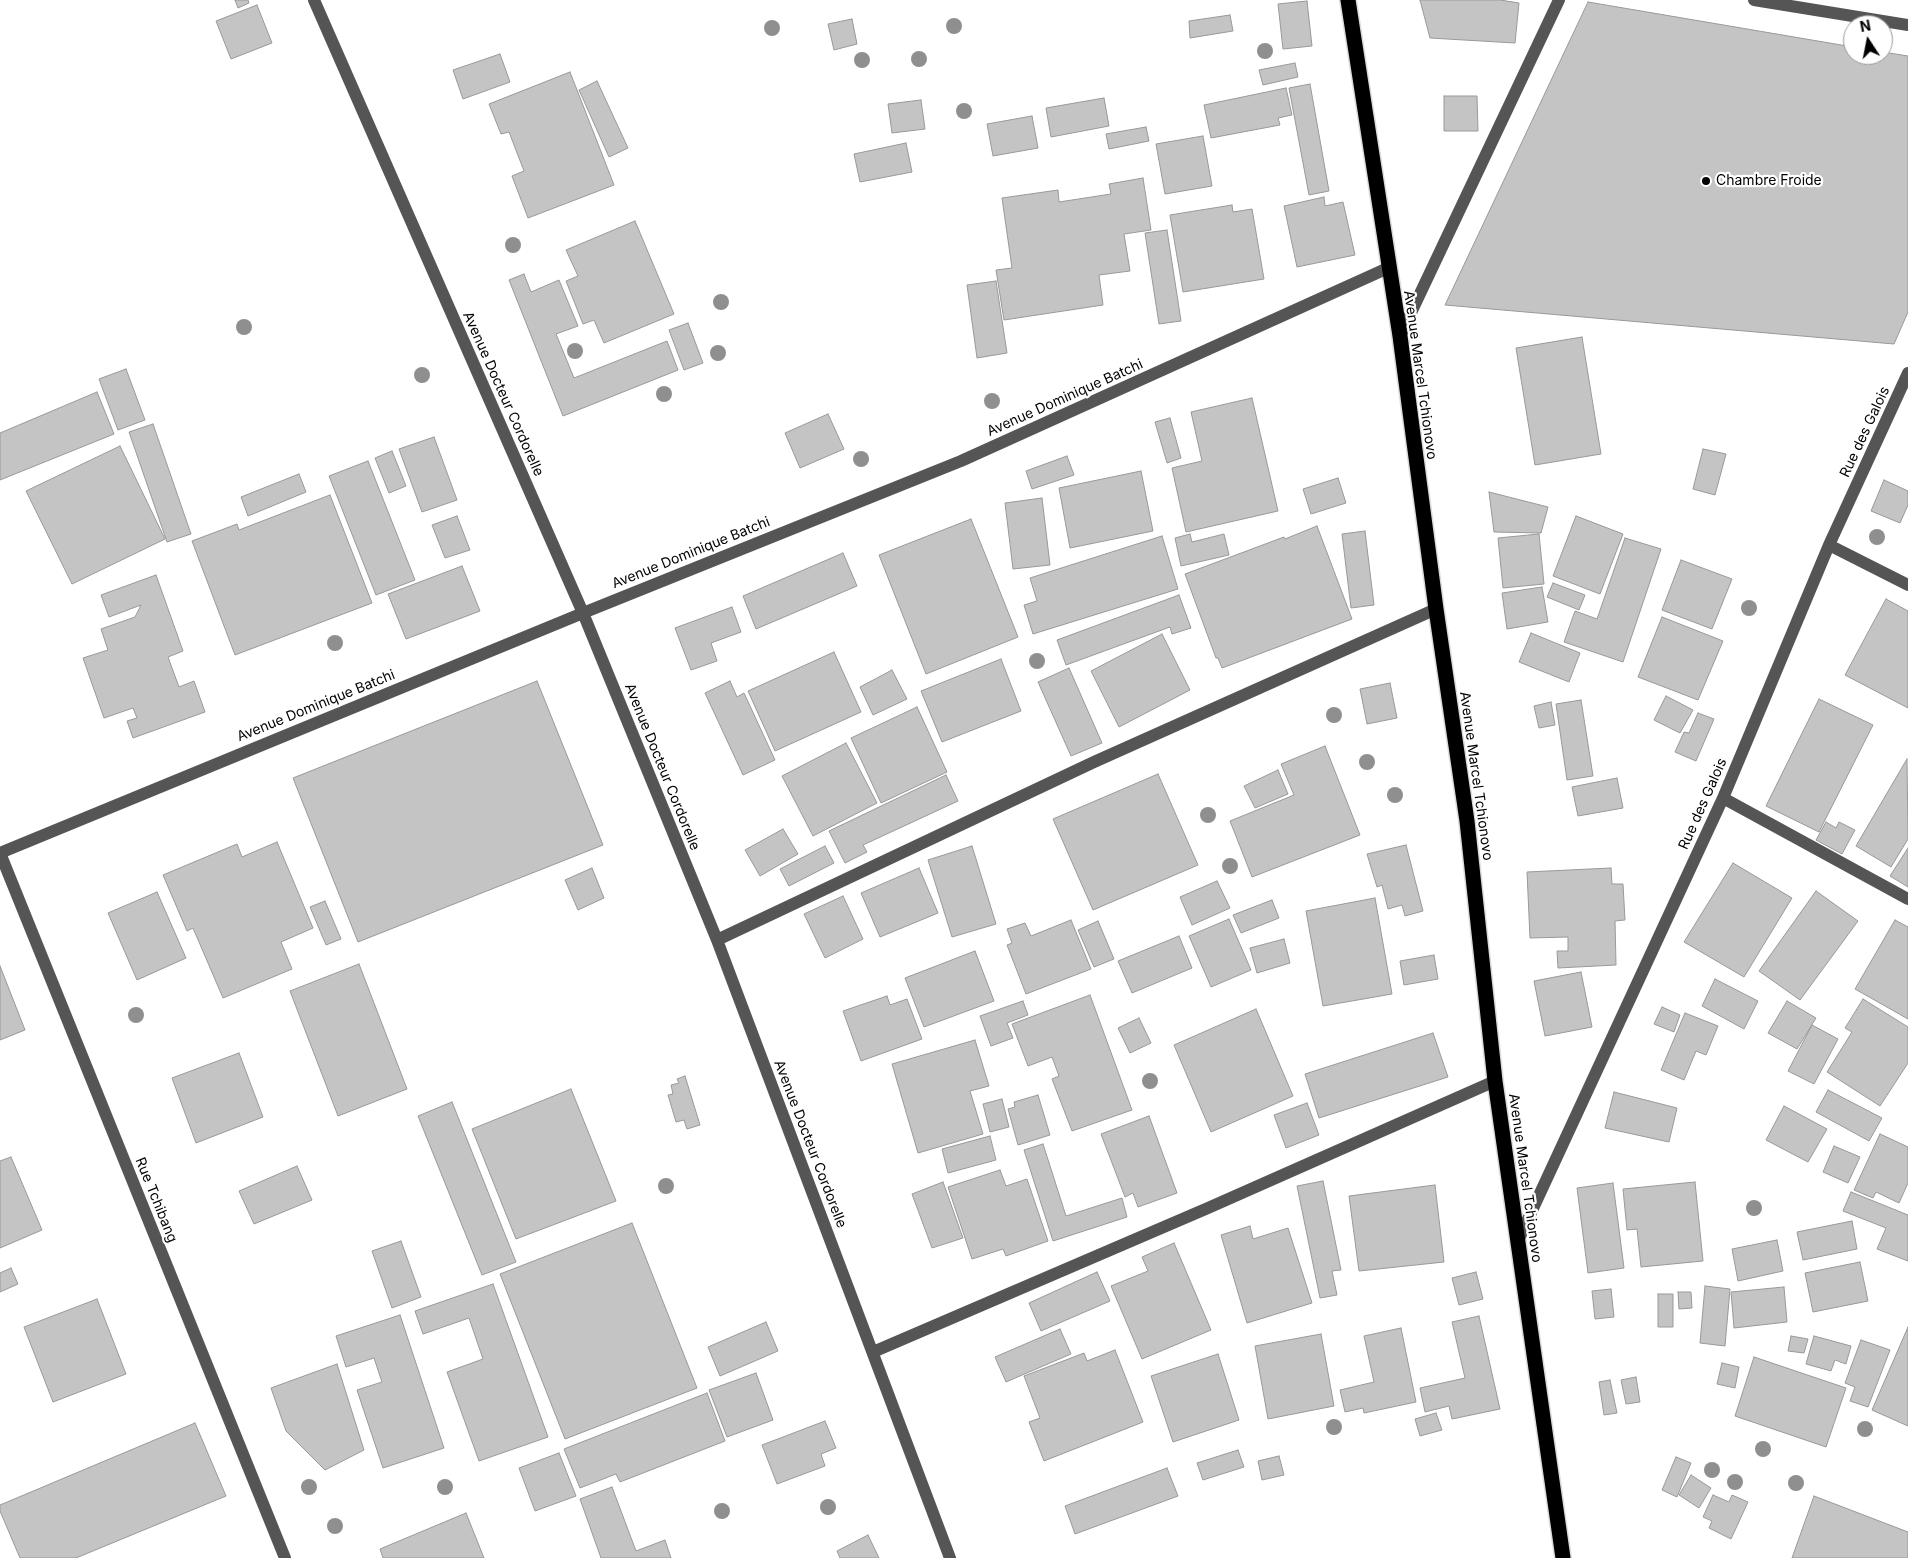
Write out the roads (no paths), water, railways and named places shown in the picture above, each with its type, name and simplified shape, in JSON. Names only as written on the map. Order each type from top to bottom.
[{"type":"highway","name":"Avenue Marcel Tchionovo","points":[[1348,0],[1400,336],[1436,609],[1467,821],[1496,1081],[1563,1558]]},
{"type":"street","name":"Avenue Docteur Cordorelle","points":[[314,0],[583,612],[717,940],[950,1558]]},
{"type":"street","points":[[1400,336],[1559,0]]},
{"type":"street","points":[[1754,0],[1908,25]]},
{"type":"street","name":"Avenue Dominique Batchi","points":[[0,853],[583,612],[962,461],[1388,268]]},
{"type":"street","name":"Rue des Galois","points":[[1518,1242],[1723,798],[1829,545],[1908,374]]},
{"type":"street","points":[[1829,545],[1908,585]]},
{"type":"street","points":[[717,940],[1094,762],[1436,609]]},
{"type":"street","points":[[1723,798],[1908,899]]},
{"type":"street","name":"Rue Tchibang","points":[[0,853],[285,1558]]},
{"type":"street","points":[[873,1352],[1199,1212],[1496,1081]]},
{"type":"place","name":"Chambre Froide","points":[[1706,181]]}]
